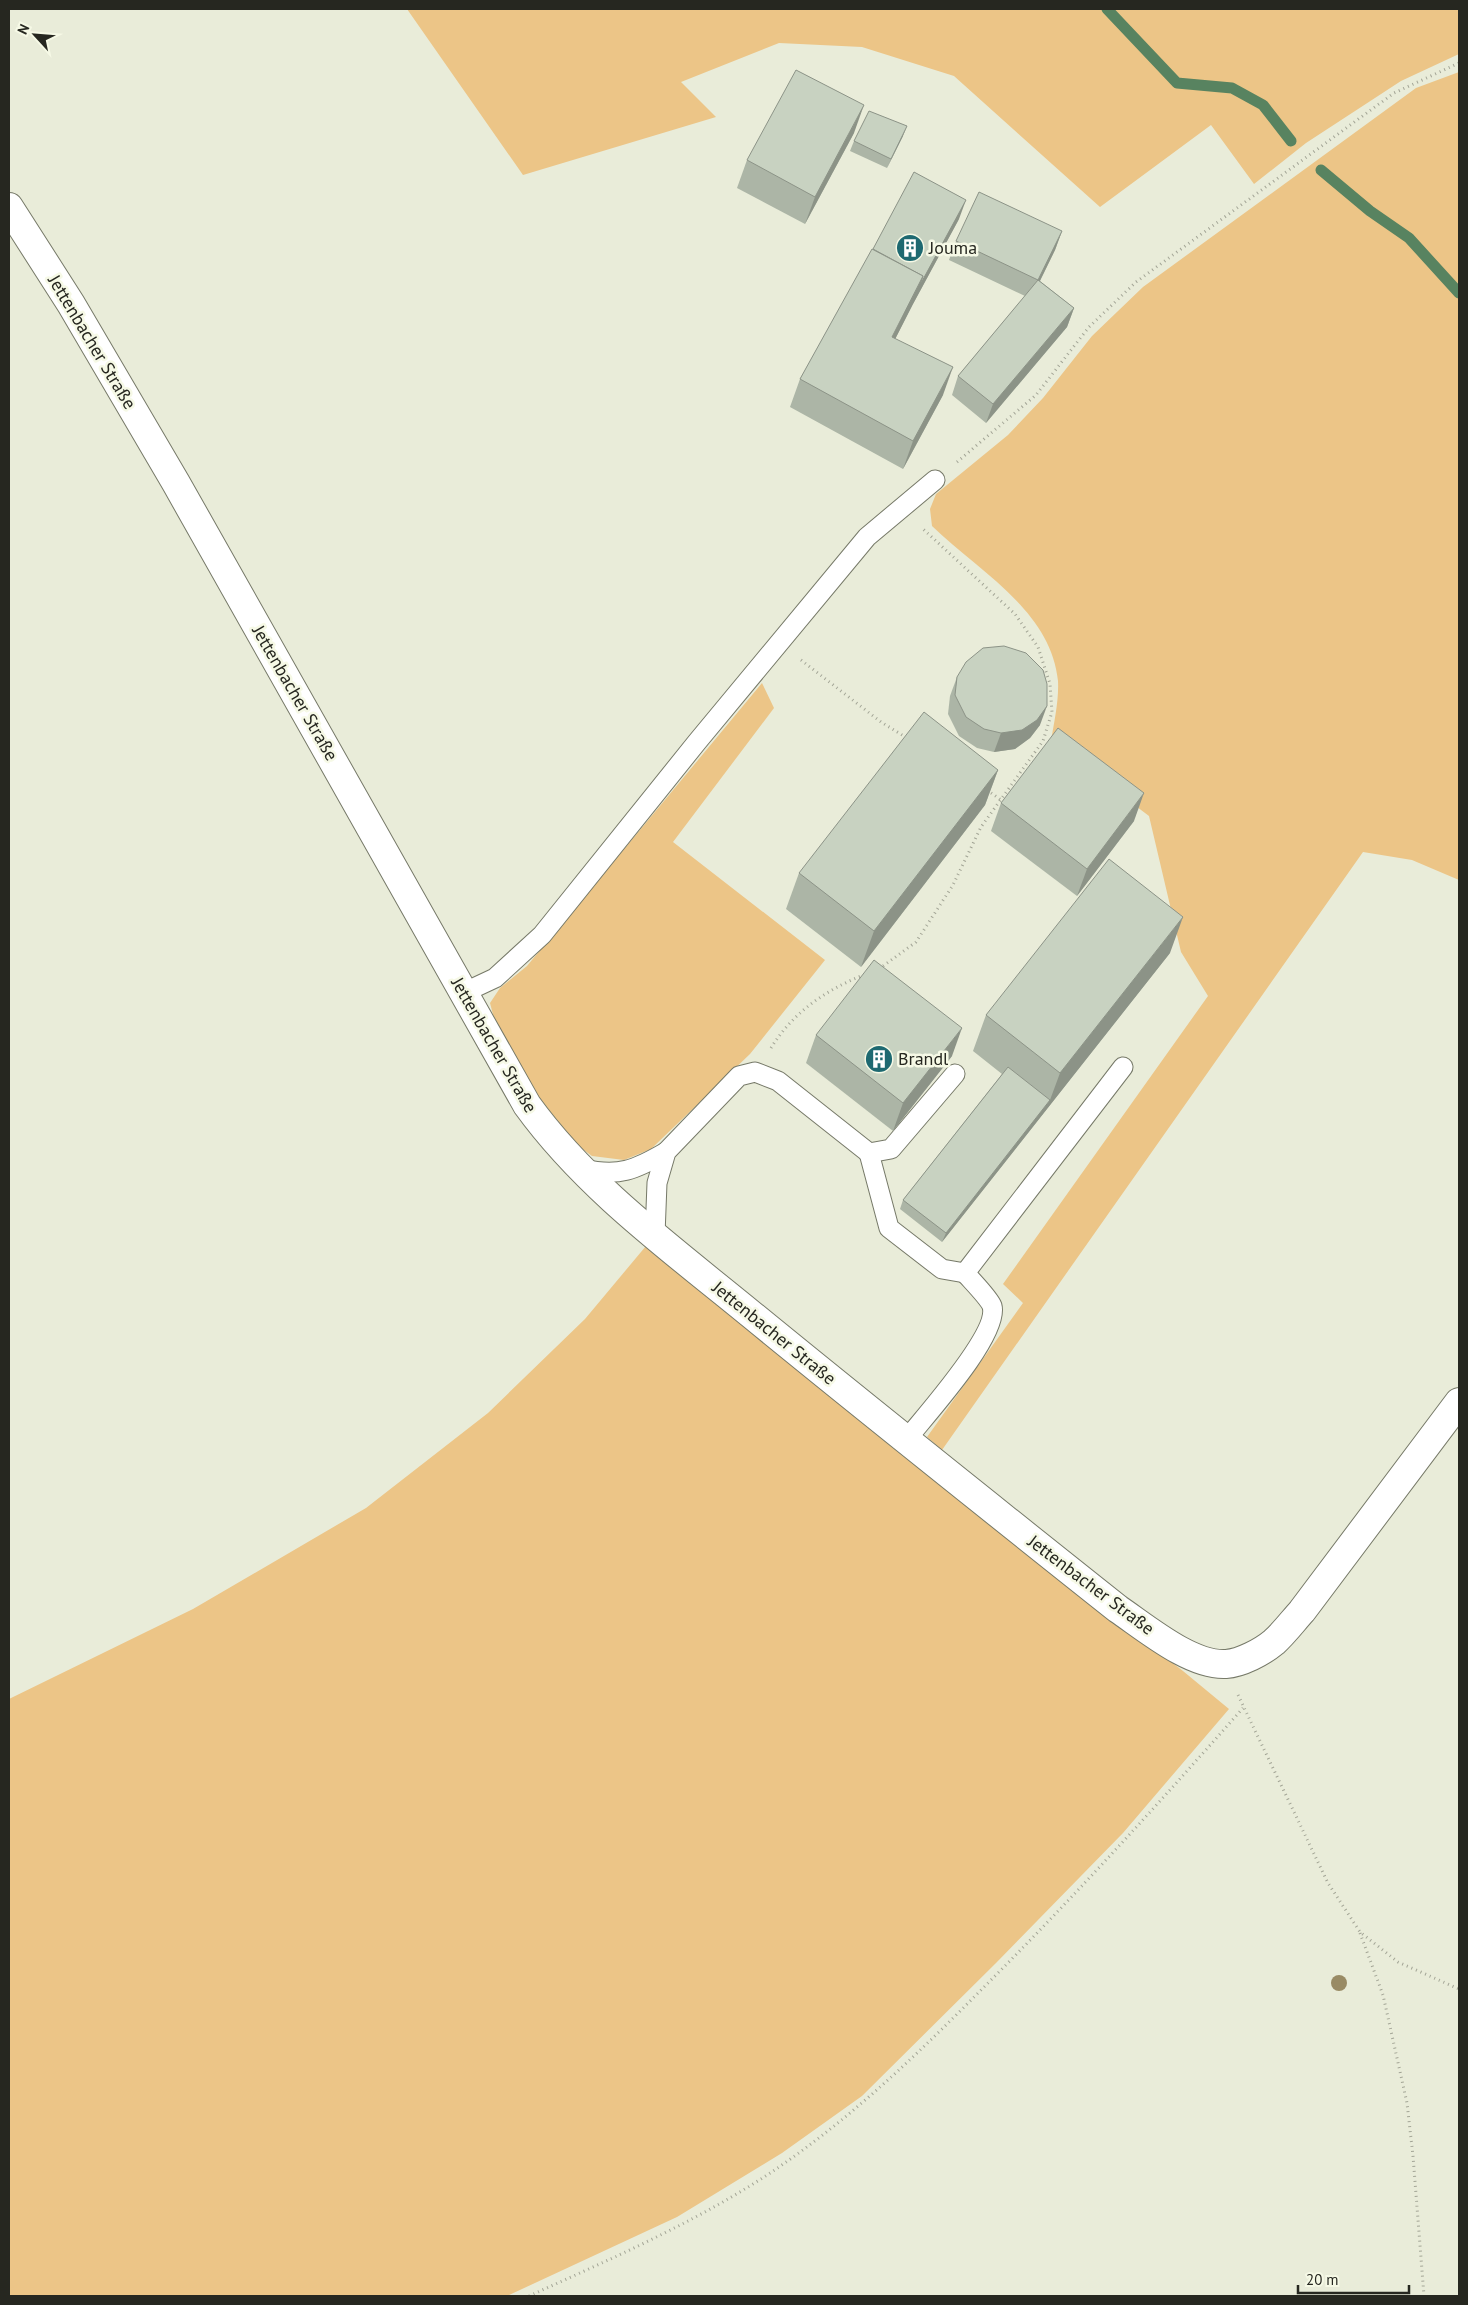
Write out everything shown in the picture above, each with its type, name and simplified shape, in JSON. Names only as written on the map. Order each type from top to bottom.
[{"type":"street","name":"Jettenbacher Straße","points":[[9,207],[71,304],[181,492],[527,1105],[550,1137],[580,1169],[655,1235],[906,1440],[1118,1609],[1164,1641],[1198,1659],[1226,1664]]},
{"type":"street","points":[[1226,1664],[1254,1655],[1274,1642],[1302,1611],[1459,1402]]},
{"type":"lane","points":[[463,993],[495,978],[542,934],[778,643],[868,537],[935,480]]},
{"type":"lane","points":[[965,1273],[1123,1067]]},
{"type":"lane","points":[[580,1169],[604,1174],[638,1168],[666,1152],[739,1076],[755,1072],[778,1081],[869,1153],[890,1228],[942,1269],[965,1273],[992,1306],[992,1322],[978,1350],[906,1440]]},
{"type":"lane","points":[[869,1153],[891,1148],[955,1074]]},
{"type":"lane","points":[[655,1235],[657,1183],[666,1152]]},
{"type":"path","points":[[935,480],[1036,395],[1089,327],[1136,282],[1387,98],[1426,76],[1459,63]]},
{"type":"path","points":[[755,1072],[781,1032],[812,1001],[845,982],[879,968],[916,942],[953,885],[981,827],[1043,741],[1052,712],[1050,684],[1038,646],[1015,614],[974,574],[900,509]]},
{"type":"path","points":[[778,643],[881,722],[914,742]]},
{"type":"path","points":[[979,784],[1002,800]]},
{"type":"path","points":[[1226,1664],[1243,1708],[1328,1883],[1360,1932],[1383,1996],[1406,2103],[1413,2156],[1424,2296]]},
{"type":"path","points":[[529,2296],[608,2260],[722,2202],[779,2167],[832,2126],[916,2055],[1067,1904],[1243,1708]]},
{"type":"path","points":[[1360,1932],[1398,1962],[1459,1988]]},
{"type":"shaded area","points":[[407,9],[1459,9],[1459,54],[1401,81],[1306,143],[1254,184],[1211,125],[1100,207],[954,76],[862,47],[779,43],[681,82],[716,117],[523,175]]},
{"type":"shaded area","points":[[1459,72],[1459,880],[1412,860],[1363,852],[942,1450],[927,1437],[1023,1303],[1003,1284],[1208,996],[1181,952],[1149,816],[1051,742],[1057,704],[1058,681],[1052,656],[1042,633],[1010,594],[932,526],[930,509],[936,494],[1008,435],[1043,398],[1092,336],[1143,287],[1416,88]]},
{"type":"shaded area","points":[[762,683],[774,708],[673,842],[825,960],[750,1054],[651,1149],[624,1160],[592,1156],[577,1145],[528,1084],[495,1022],[490,1003],[500,988],[527,966]]},
{"type":"shaded area","points":[[646,1246],[898,1452],[1183,1671],[1229,1709],[1123,1833],[862,2096],[782,2153],[677,2217],[507,2296],[9,2296],[9,1699],[193,1609],[366,1508],[488,1413],[585,1319]]},
{"type":"building","points":[[796,70],[864,105],[815,197],[747,160]]},
{"type":"building","points":[[869,111],[907,126],[891,159],[854,141]]},
{"type":"building","name":"Jouma","points":[[914,172],[966,200],[920,285],[923,276],[873,249]]},
{"type":"building","points":[[979,192],[1062,231],[1038,280],[956,241]]},
{"type":"building","points":[[872,249],[923,276],[892,337],[953,367],[913,441],[800,379]]},
{"type":"building","points":[[1038,280],[1074,308],[993,404],[958,376]]},
{"type":"building","points":[[1004,646],[1026,653],[1043,670],[1047,684],[1047,706],[1037,720],[1022,730],[1001,733],[984,729],[966,717],[955,695],[957,677],[966,662],[983,648]]},
{"type":"building","points":[[924,712],[998,770],[874,931],[799,873]]},
{"type":"building","points":[[1058,728],[1144,793],[1087,869],[1001,803]]},
{"type":"building","points":[[1109,859],[1183,917],[1060,1073],[986,1015]]},
{"type":"building","name":"Brandl","points":[[874,960],[962,1028],[903,1103],[816,1035]]},
{"type":"building","points":[[1008,1067],[1050,1100],[946,1233],[903,1200]]},
{"type":"waterway","points":[[1107,9],[1177,83],[1232,88],[1263,105],[1291,141]]},
{"type":"waterway","points":[[1321,170],[1370,211],[1409,238],[1459,293]]},
{"type":"place","name":"Jouma","points":[[910,248]]},
{"type":"place","name":"Brandl","points":[[879,1059]]}]
